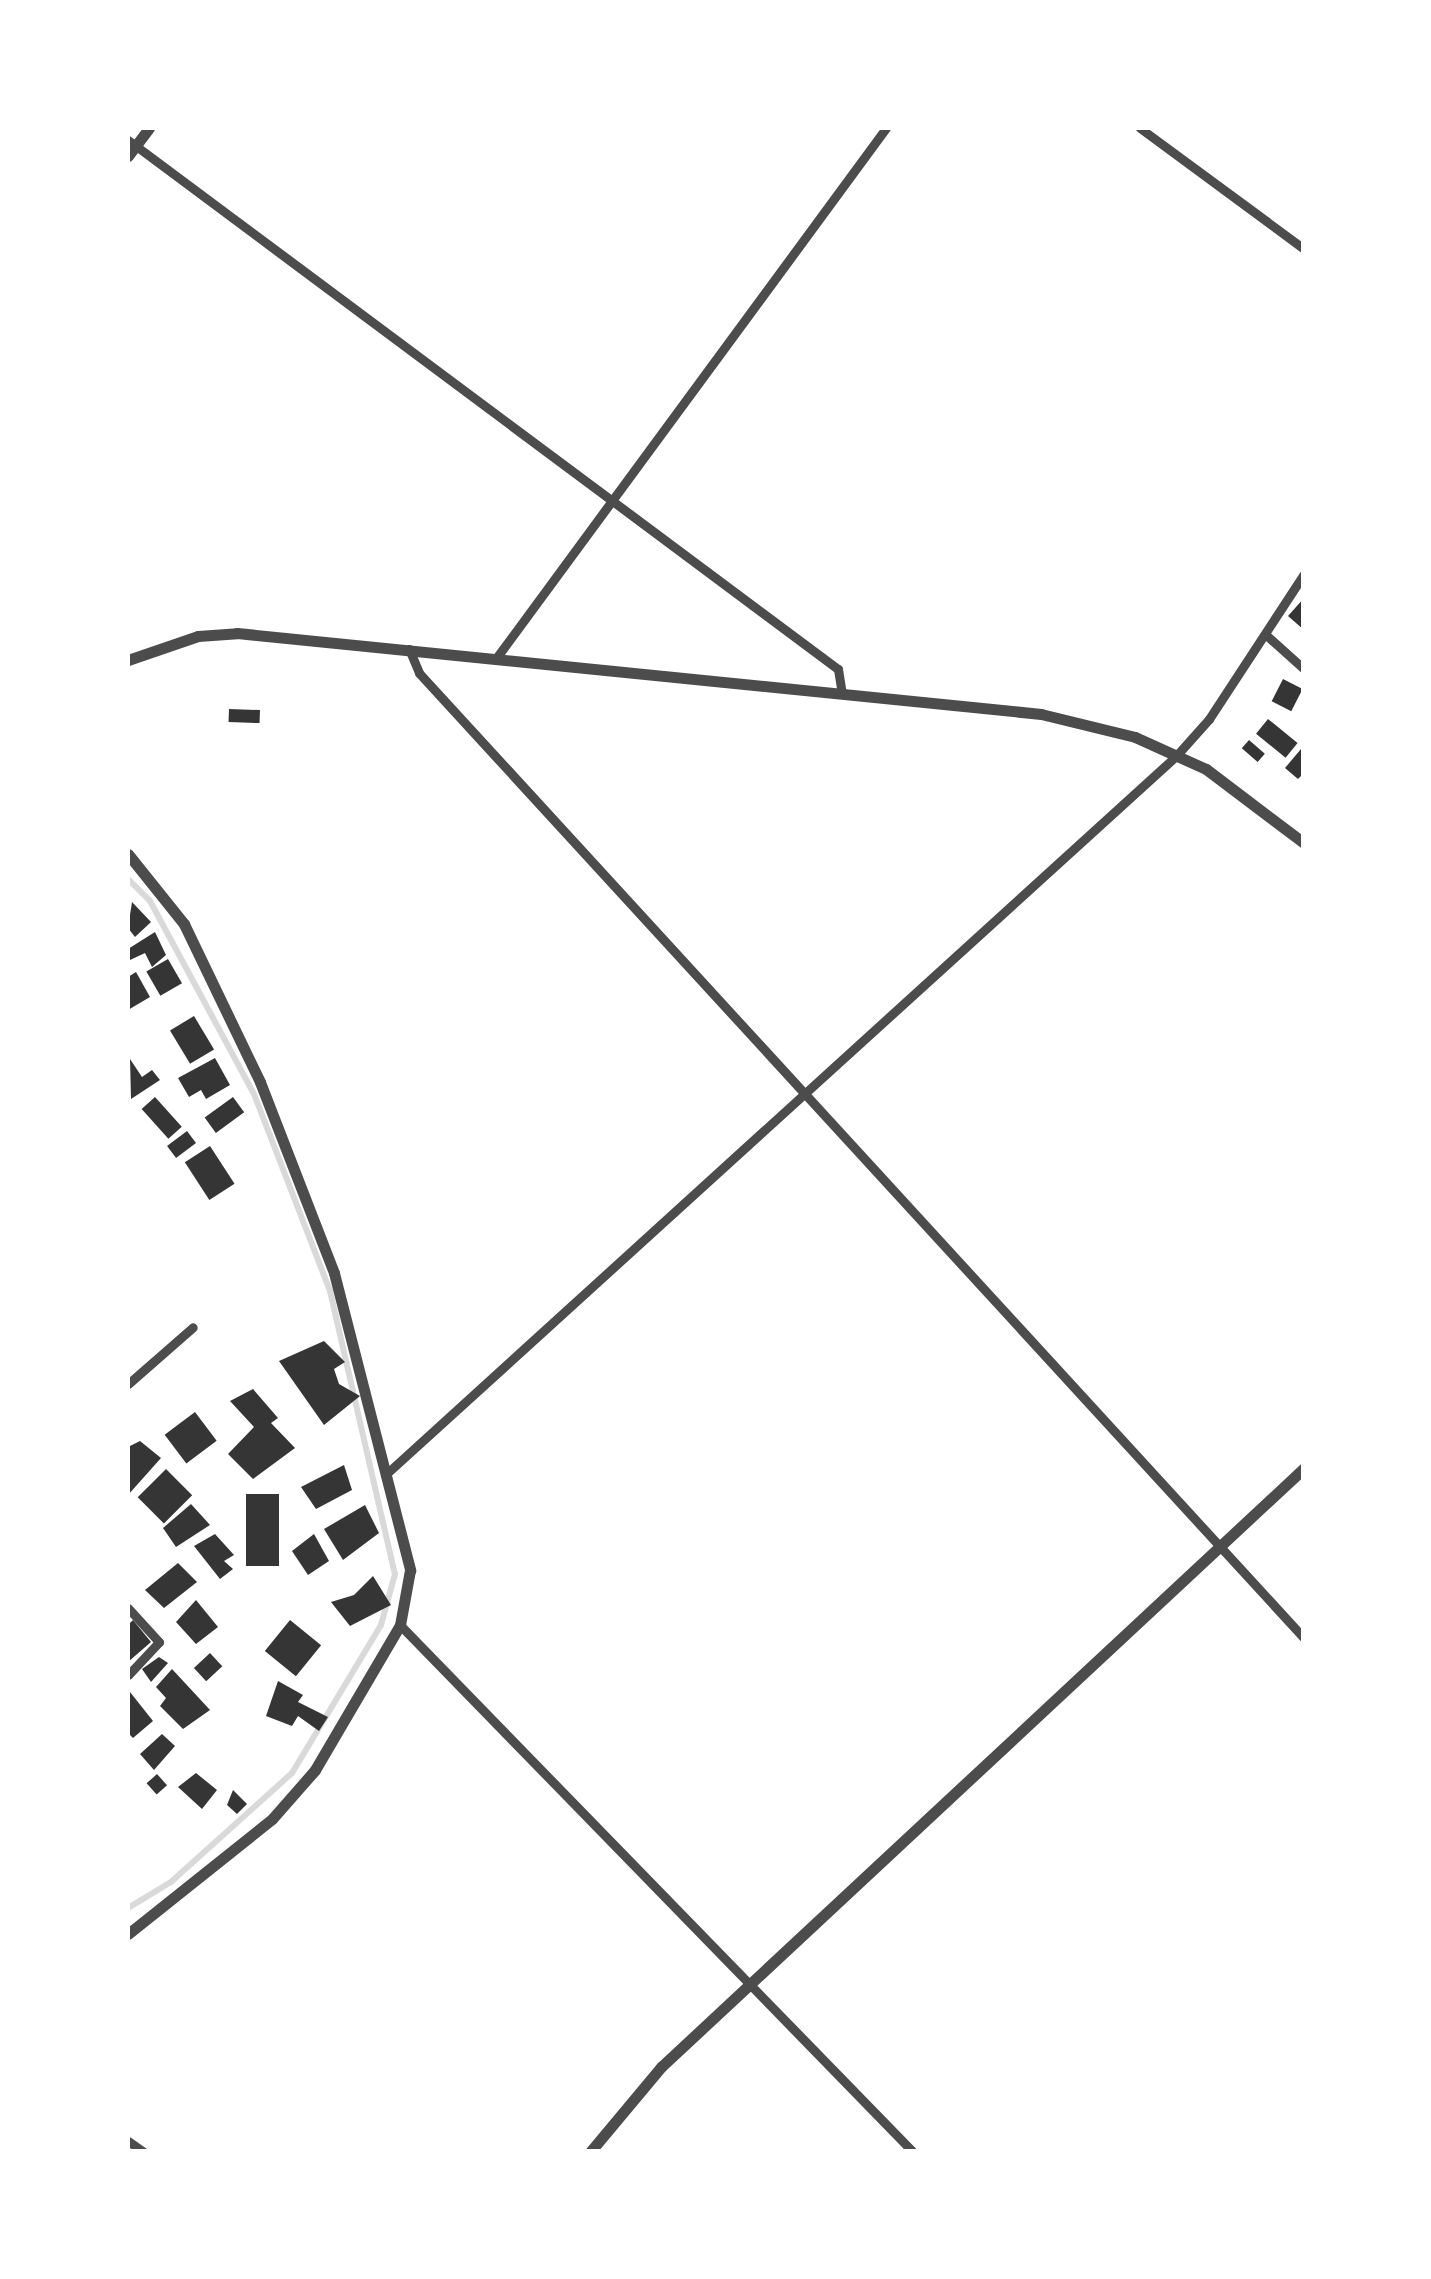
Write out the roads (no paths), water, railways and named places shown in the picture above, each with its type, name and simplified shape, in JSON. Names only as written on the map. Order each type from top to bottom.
[{"type":"street","points":[[148,128],[130,147],[838,669],[842,694]]},
{"type":"street","points":[[497,657],[886,128]]},
{"type":"street","points":[[1140,128],[1304,248]]},
{"type":"street","points":[[385,1476],[1176,756],[1210,719],[1304,574]]},
{"type":"street","points":[[128,660],[216,634],[497,657],[1042,714],[1121,733],[1176,756],[1245,795],[1304,844]]},
{"type":"street","points":[[1264,634],[1304,669]]},
{"type":"street","points":[[409,650],[419,672],[1221,1542],[1304,1638]]},
{"type":"street","points":[[128,854],[184,924],[260,1082],[334,1273],[410,1570],[400,1625],[296,1793],[128,1934]]},
{"type":"street","points":[[128,1384],[193,1327]]},
{"type":"street","points":[[590,2152],[661,2067],[1304,1468]]},
{"type":"street","points":[[128,1608],[159,1642],[128,1675]]},
{"type":"street","points":[[400,1625],[752,1982],[913,2152]]},
{"type":"street","points":[[128,2142],[144,2152]]},
{"type":"waterway","points":[[128,879],[150,901],[254,1094],[330,1291],[395,1574],[381,1625],[292,1773],[171,1882],[128,1908]]}]
